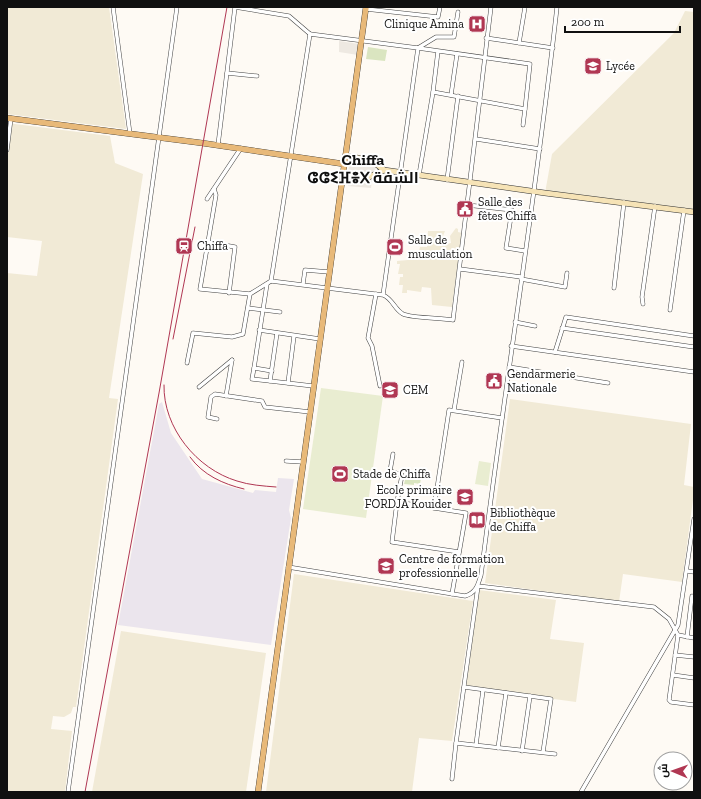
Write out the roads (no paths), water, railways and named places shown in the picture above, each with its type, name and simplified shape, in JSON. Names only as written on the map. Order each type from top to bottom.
[{"type":"main road","points":[[258,792],[366,8]]},
{"type":"main road","points":[[9,118],[241,148],[291,157],[344,164]]},
{"type":"main road","points":[[345,156],[371,160],[384,170],[533,192],[624,202],[694,212]]},
{"type":"main road","points":[[343,174],[369,177],[384,170]]},
{"type":"street","points":[[113,7],[130,134]]},
{"type":"street","points":[[68,792],[157,138],[177,7]]},
{"type":"street","points":[[218,145],[235,7],[289,16],[310,34],[530,64],[522,125]]},
{"type":"street","points":[[366,8],[386,9],[438,17],[440,7]]},
{"type":"street","points":[[214,189],[216,195],[200,289],[250,294],[269,282],[303,284],[383,295],[393,302],[395,307],[404,314],[453,320],[471,182],[486,38],[491,7]]},
{"type":"street","points":[[519,43],[525,7]]},
{"type":"street","points":[[452,779],[511,346],[540,149],[557,7]]},
{"type":"street","points":[[418,48],[436,37],[454,37],[458,12]]},
{"type":"street","points":[[310,34],[291,157],[252,379],[313,386]]},
{"type":"street","points":[[486,38],[553,48]]},
{"type":"street","points":[[383,295],[418,48]]},
{"type":"street","points":[[419,175],[433,92],[438,51]]},
{"type":"street","points":[[451,95],[457,54]]},
{"type":"street","points":[[227,73],[258,76]]},
{"type":"street","points":[[433,92],[525,110]]},
{"type":"street","points":[[447,180],[458,96]]},
{"type":"street","points":[[7,150],[9,118]]},
{"type":"street","points":[[476,140],[540,149]]},
{"type":"street","points":[[207,199],[241,148]]},
{"type":"street","points":[[614,288],[624,202]]},
{"type":"street","points":[[467,205],[512,210],[506,248],[525,251]]},
{"type":"street","points":[[643,304],[642,297],[655,206]]},
{"type":"street","points":[[670,310],[684,210]]},
{"type":"street","points":[[207,242],[235,247],[229,293]]},
{"type":"street","points":[[303,284],[305,270],[329,272]]},
{"type":"street","points":[[460,270],[521,278],[565,287],[567,273]]},
{"type":"street","points":[[187,363],[193,333],[232,337],[243,334],[250,294]]},
{"type":"street","points":[[376,294],[368,338],[372,346],[380,386]]},
{"type":"street","points":[[248,308],[280,312]]},
{"type":"street","points":[[555,352],[566,317],[694,336]]},
{"type":"street","points":[[515,322],[535,326]]},
{"type":"street","points":[[562,328],[694,347]]},
{"type":"street","points":[[260,330],[320,339]]},
{"type":"street","points":[[270,381],[277,333]]},
{"type":"street","points":[[288,383],[294,336]]},
{"type":"street","points":[[511,346],[694,372]]},
{"type":"street","points":[[199,387],[232,360],[226,396]]},
{"type":"street","points":[[454,410],[462,362]]},
{"type":"street","points":[[254,368],[272,371]]},
{"type":"street","points":[[509,368],[608,383]]},
{"type":"street","points":[[217,419],[208,418],[211,397],[214,394],[262,401],[265,407],[310,412]]},
{"type":"street","points":[[434,508],[449,410],[502,418]]},
{"type":"street","points":[[393,454],[390,471],[402,475],[392,542],[460,552]]},
{"type":"street","points":[[286,461],[303,462]]},
{"type":"street","points":[[397,502],[466,513],[452,594]]},
{"type":"street","points":[[580,792],[676,629],[692,545],[694,519]]},
{"type":"street","points":[[288,567],[465,596],[472,594],[478,586]]},
{"type":"street","points":[[687,571],[694,572]]},
{"type":"street","points":[[478,586],[654,607],[669,619],[678,635],[669,700],[671,702],[694,705]]},
{"type":"street","points":[[684,593],[693,596],[692,617],[687,637]]},
{"type":"street","points":[[678,635],[694,638]]},
{"type":"street","points":[[675,655],[694,657]]},
{"type":"street","points":[[673,675],[694,678]]},
{"type":"street","points":[[464,687],[551,699],[543,752]]},
{"type":"street","points":[[476,745],[483,690]]},
{"type":"street","points":[[498,748],[506,693]]},
{"type":"street","points":[[522,751],[530,696]]},
{"type":"street","points":[[456,743],[555,754]]},
{"type":"railway","points":[[85,792],[159,393],[227,7]]},
{"type":"railway","points":[[173,339],[195,227]]},
{"type":"railway","points":[[164,385],[165,401],[169,416],[185,445],[196,457],[222,475],[237,481],[276,487]]},
{"type":"railway","points":[[190,457],[207,474],[221,481],[244,489]]},
{"type":"place","name":"Clinique Amina","points":[[477,24]]},
{"type":"place","name":"Lycée","points":[[593,66]]},
{"type":"place","name":"Salle des fêtes Chiffa","points":[[465,209]]},
{"type":"place","name":"Chiffa","points":[[184,246]]},
{"type":"place","name":"Salle de musculation","points":[[395,247]]},
{"type":"place","name":"Gendarmerie Nationale","points":[[494,381]]},
{"type":"place","name":"CEM","points":[[390,390]]},
{"type":"place","name":"Stade de Chiffa","points":[[340,474]]},
{"type":"place","name":"Ecole primaire FORDJA Kouider","points":[[465,497]]},
{"type":"place","name":"Bibliothèque de Chiffa","points":[[477,520]]},
{"type":"place","name":"Centre de formation professionnelle","points":[[386,566]]},
{"type":"district","name":"Chiffa ⵛⵛⵉⴼⴻⵝ الشفة","points":[[363,168]]}]
